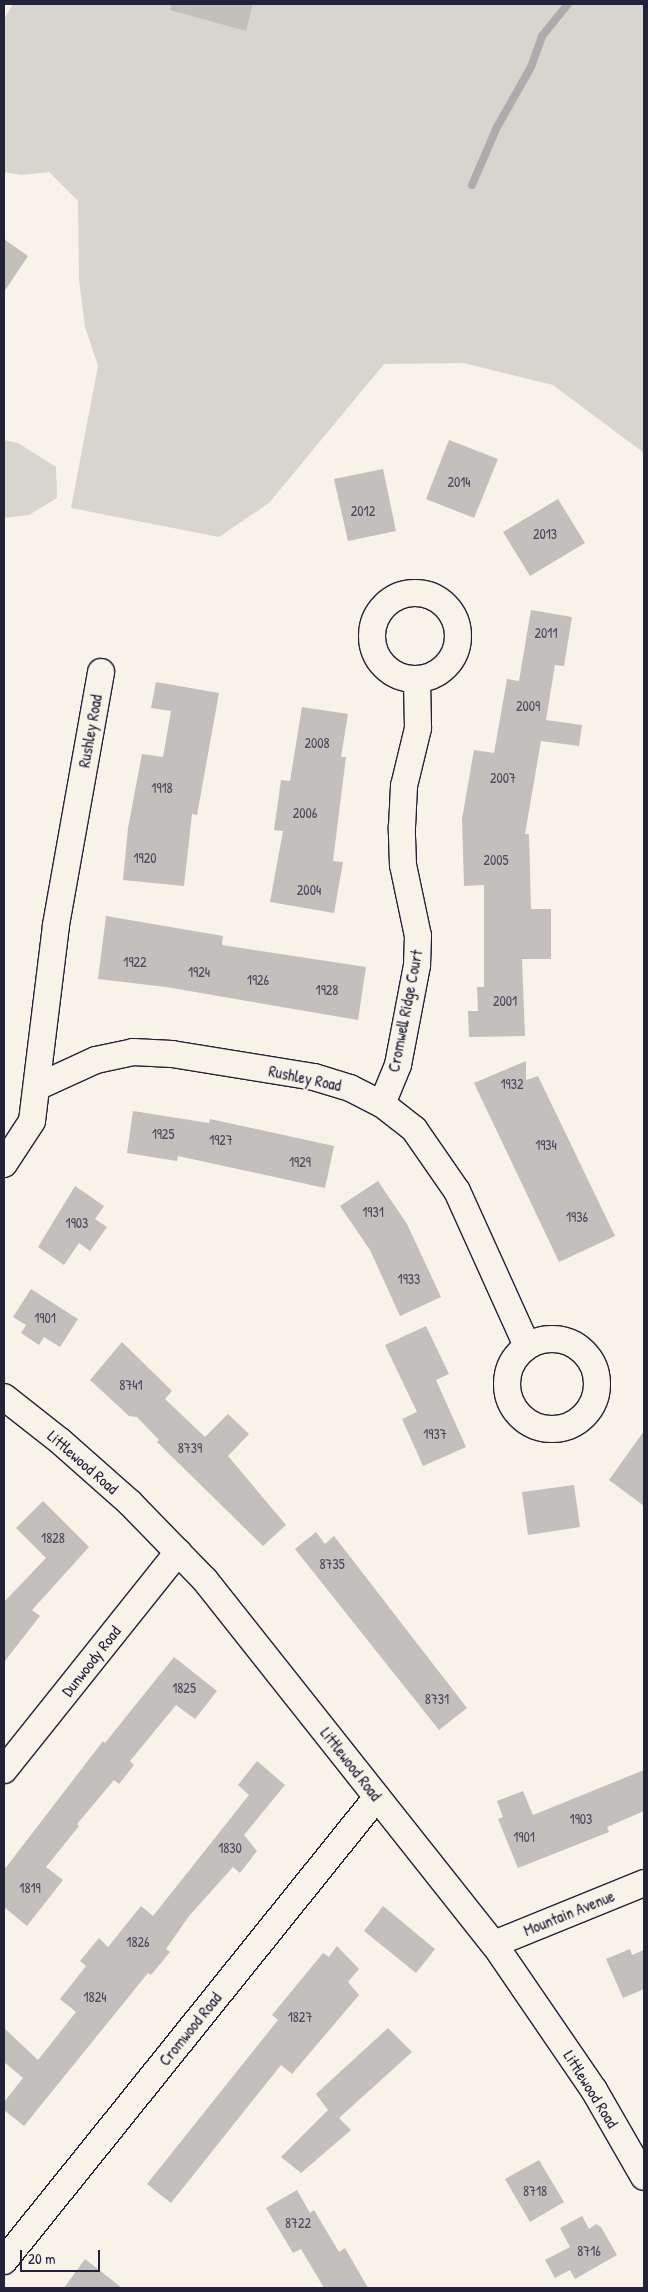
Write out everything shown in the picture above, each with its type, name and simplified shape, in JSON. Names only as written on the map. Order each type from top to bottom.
[{"type":"street","name":"Rushley Road","points":[[4,1164],[32,1121],[56,925],[101,672]]},
{"type":"street","name":"Cromwell Ridge Court","points":[[382,1104],[398,1065],[417,965],[418,936],[403,865],[402,827],[404,786],[418,728],[417,680]]},
{"type":"street","name":"Rushley Road","points":[[37,1087],[96,1060],[133,1052],[172,1054],[314,1077],[350,1088],[382,1104],[414,1129],[457,1191],[527,1346]]},
{"type":"street","name":"Littlewood Road","points":[[4,1397],[60,1441],[130,1503],[206,1580],[494,1944],[594,2090],[644,2177]]},
{"type":"street","name":"Dunwoody Road","points":[[4,1770],[178,1552]]},
{"type":"street","name":"Cromwood Road","points":[[4,2261],[377,1798]]},
{"type":"street","name":"Mountain Avenue","points":[[494,1944],[644,1883]]},
{"type":"shaded area","points":[[13,4],[644,4],[644,453],[553,385],[463,363],[384,364],[269,503],[219,537],[71,508],[98,366],[85,327],[79,280],[78,201],[49,172],[21,175],[4,172],[4,19]]},
{"type":"shaded area","points":[[4,440],[18,443],[56,467],[57,498],[29,515],[4,518]]},
{"type":"building","points":[[171,4],[253,4],[246,31],[170,10]]},
{"type":"building","points":[[4,239],[28,256],[4,292]]},
{"type":"building","points":[[449,440],[498,459],[474,518],[426,499]]},
{"type":"building","points":[[383,469],[396,531],[348,541],[334,479]]},
{"type":"building","points":[[558,499],[585,543],[530,576],[503,532]]},
{"type":"building","points":[[531,610],[572,617],[564,666],[555,665],[546,720],[582,725],[579,746],[541,741],[525,834],[529,834],[531,909],[551,909],[551,959],[522,959],[525,1036],[469,1037],[468,1011],[478,1011],[477,987],[484,987],[484,885],[464,886],[462,819],[474,750],[494,753],[507,679],[519,681]]},
{"type":"building","points":[[156,682],[219,693],[197,815],[192,814],[184,886],[123,880],[128,828],[142,754],[163,757],[171,711],[151,708]]},
{"type":"building","points":[[302,707],[348,714],[341,757],[346,757],[333,861],[343,862],[334,913],[270,902],[283,831],[274,830],[281,780],[290,781]]},
{"type":"building","points":[[106,916],[223,936],[222,945],[366,967],[358,1020],[166,987],[98,979]]},
{"type":"building","points":[[526,1061],[526,1080],[538,1076],[615,1236],[559,1262],[474,1083]]},
{"type":"building","points":[[133,1111],[209,1123],[210,1119],[334,1146],[325,1188],[178,1156],[177,1161],[127,1153]]},
{"type":"building","points":[[378,1181],[407,1224],[441,1297],[400,1316],[370,1250],[340,1206]]},
{"type":"building","points":[[75,1186],[104,1206],[95,1219],[107,1227],[90,1251],[79,1243],[64,1265],[38,1247]]},
{"type":"building","points":[[31,1289],[78,1319],[60,1347],[44,1337],[39,1345],[21,1333],[26,1325],[13,1317]]},
{"type":"building","points":[[426,1326],[449,1374],[436,1380],[466,1447],[423,1466],[402,1419],[417,1412],[385,1345]]},
{"type":"building","points":[[122,1342],[172,1391],[165,1399],[205,1437],[228,1414],[249,1434],[228,1456],[286,1525],[263,1546],[157,1442],[159,1440],[137,1417],[129,1416],[90,1380]]},
{"type":"building","points":[[644,1431],[644,1506],[609,1480]]},
{"type":"building","points":[[574,1485],[580,1527],[528,1535],[522,1492]]},
{"type":"building","points":[[43,1501],[89,1547],[32,1610],[40,1616],[4,1662],[4,1602],[46,1558],[16,1528]]},
{"type":"building","points":[[316,1532],[325,1544],[334,1536],[467,1708],[439,1730],[295,1549]]},
{"type":"building","points":[[174,1657],[217,1691],[195,1719],[176,1705],[130,1761],[134,1765],[119,1784],[114,1780],[77,1824],[79,1826],[46,1867],[63,1880],[27,1926],[4,1907],[4,1870],[103,1741],[105,1743]]},
{"type":"building","points":[[257,1761],[285,1785],[244,1835],[257,1851],[240,1873],[233,1867],[189,1916],[166,1949],[170,1952],[151,1975],[148,1973],[24,2126],[4,2110],[4,2102],[23,2078],[4,2062],[4,2028],[38,2060],[76,2012],[60,1999],[86,1966],[80,1961],[99,1938],[108,1947],[141,1906],[153,1916],[249,1795],[238,1785]]},
{"type":"building","points":[[644,1770],[644,1811],[607,1827],[609,1832],[518,1868],[498,1819],[503,1817],[497,1801],[523,1791],[533,1815]]},
{"type":"building","points":[[383,1906],[435,1949],[416,1973],[364,1931]]},
{"type":"building","points":[[337,1946],[359,1969],[348,1982],[359,1995],[292,2074],[281,2065],[171,2203],[147,2184],[278,2020],[272,2015],[323,1953],[329,1957]]},
{"type":"building","points":[[630,1949],[632,1955],[644,1950],[644,1989],[623,1998],[606,1959]]},
{"type":"building","points":[[388,2028],[412,2052],[339,2118],[351,2130],[301,2173],[281,2157],[328,2110],[316,2094]]},
{"type":"building","points":[[539,2160],[564,2202],[530,2222],[505,2179]]},
{"type":"building","points":[[297,2190],[310,2213],[314,2210],[339,2252],[345,2248],[368,2288],[324,2288],[301,2249],[293,2253],[266,2208]]},
{"type":"building","points":[[582,2216],[589,2229],[596,2224],[601,2227],[617,2255],[575,2279],[570,2270],[555,2278],[545,2260],[570,2247],[560,2228]]},
{"type":"building","points":[[85,2259],[122,2288],[64,2288]]},
{"type":"waterway","points":[[472,185],[497,127],[531,67],[542,36],[568,4]]}]
